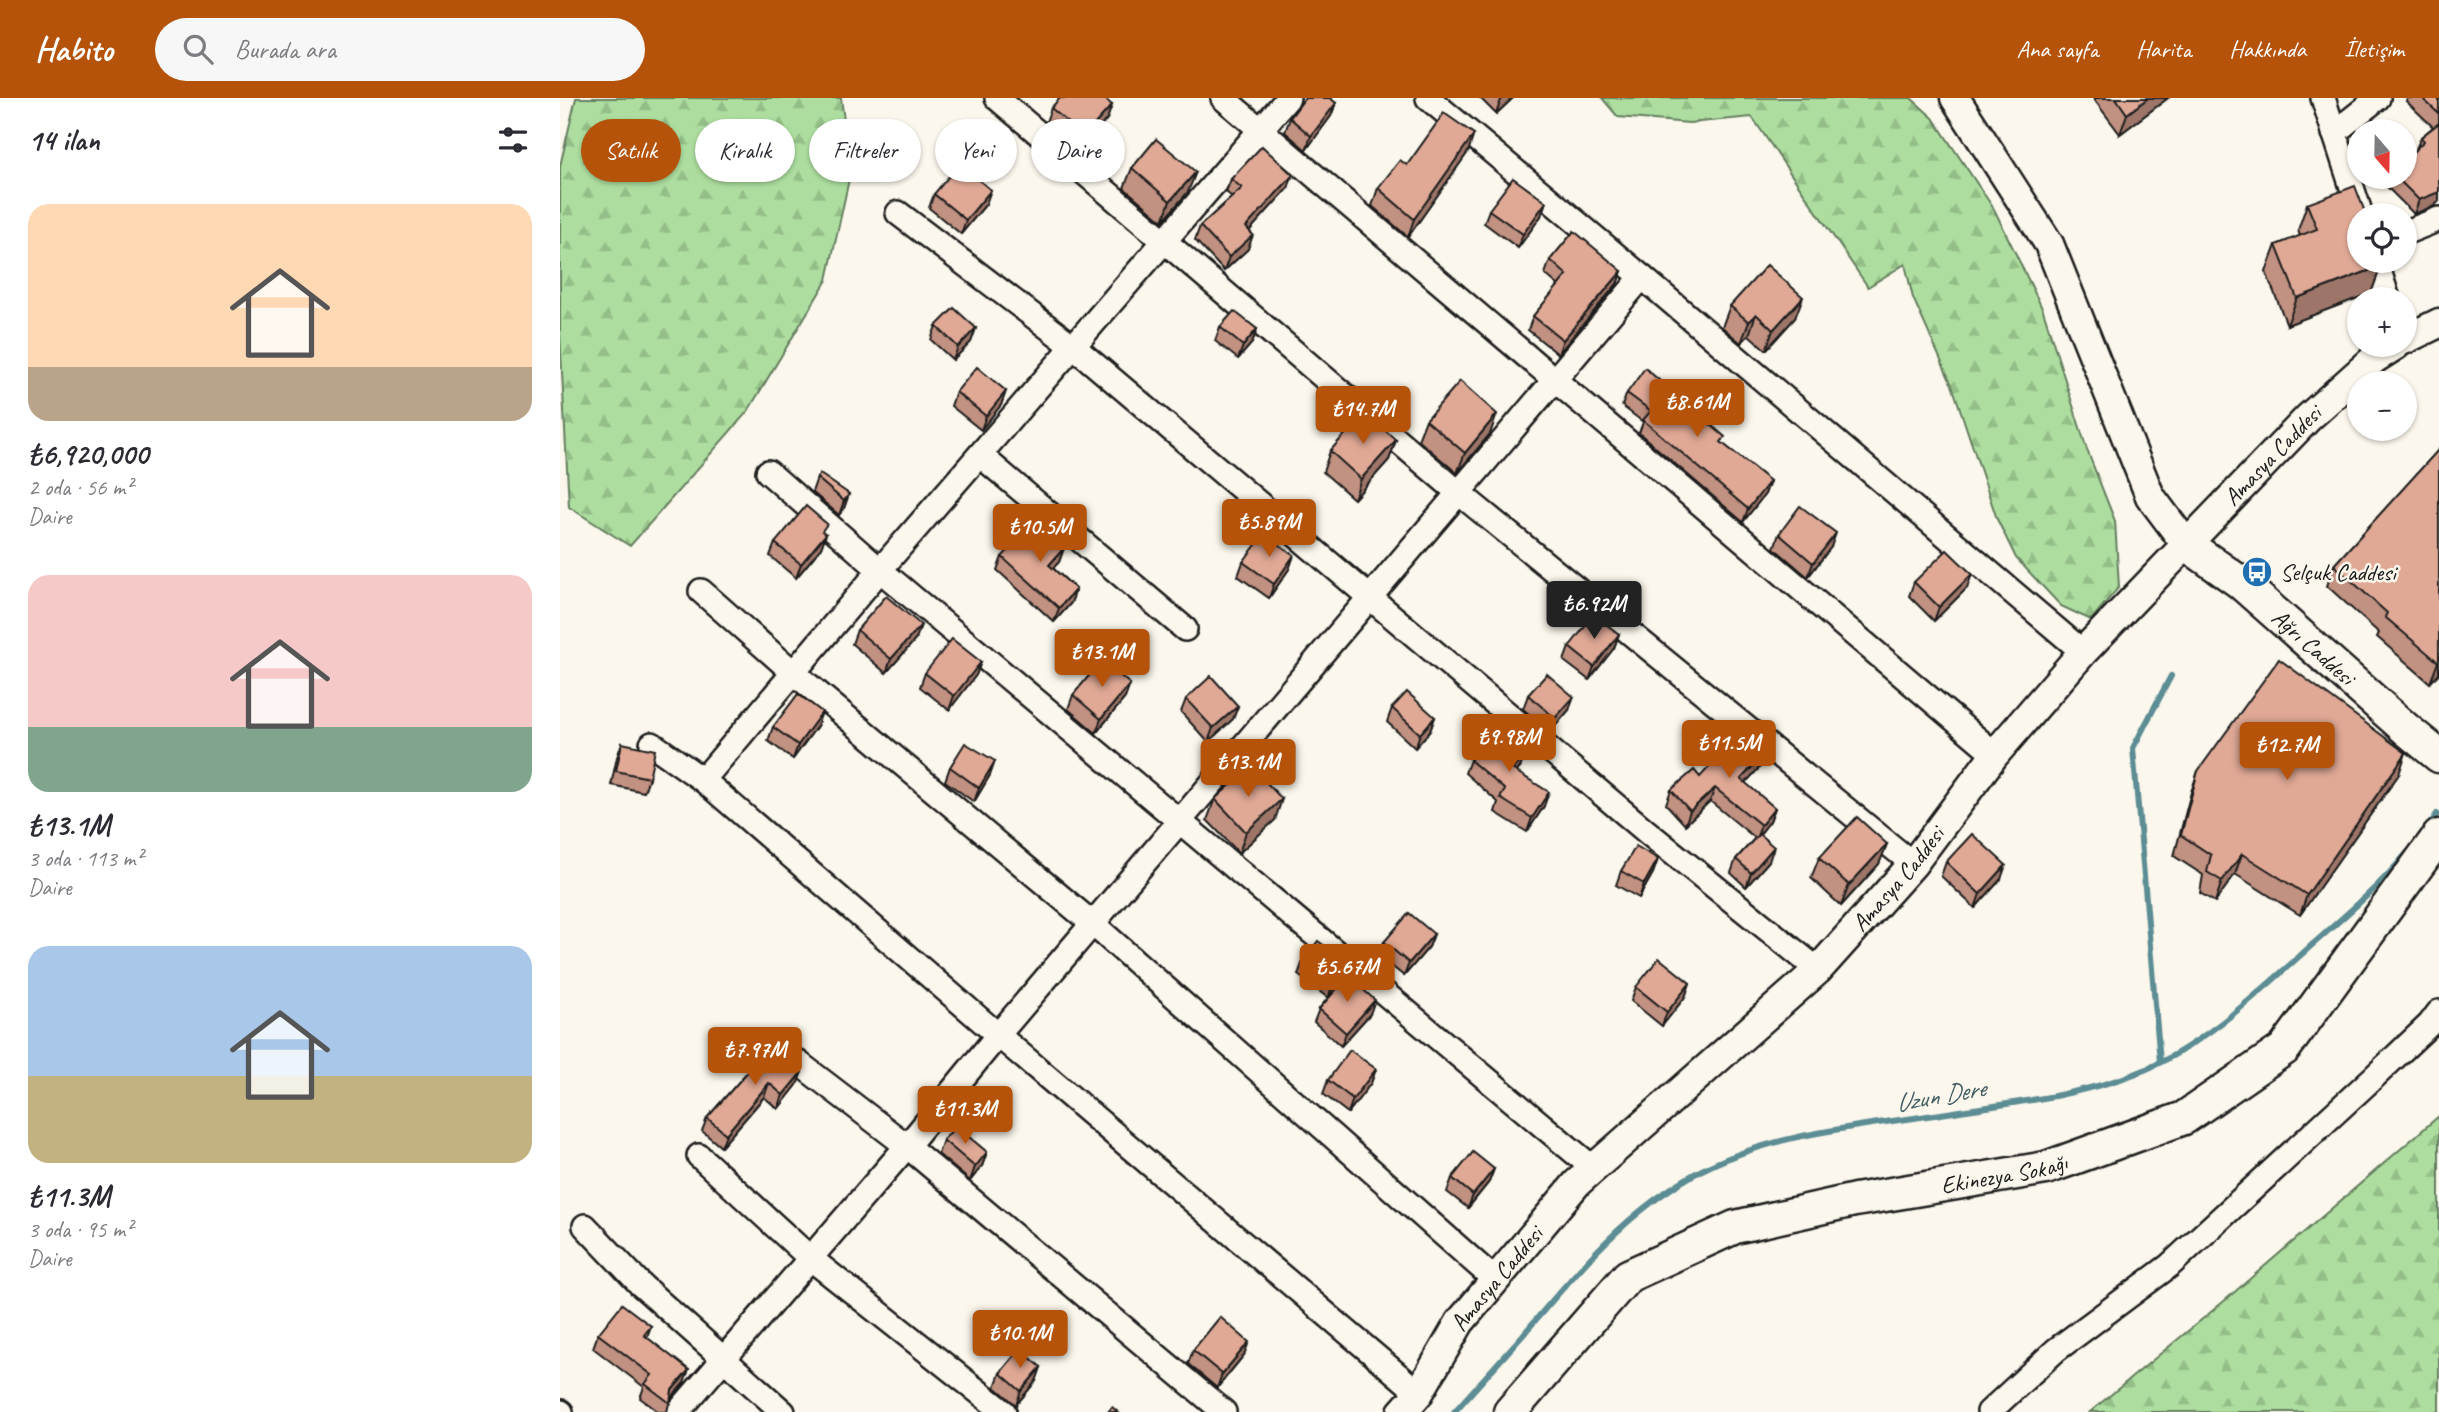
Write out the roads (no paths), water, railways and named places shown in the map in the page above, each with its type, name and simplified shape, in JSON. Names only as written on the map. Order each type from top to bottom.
[{"type":"main road","name":"Ağrı Caddesi","points":[[2186,544],[2241,583],[2439,756]]},
{"type":"main road","name":"Ekinezya Sokağı","points":[[1510,1412],[1628,1276],[1735,1227],[1855,1200],[2046,1168],[2184,1118],[2284,1049],[2439,836]]},
{"type":"street","points":[[996,98],[1459,493],[1913,864]]},
{"type":"street","points":[[1223,98],[1995,754]]},
{"type":"street","points":[[703,780],[880,570],[1288,98]]},
{"type":"street","points":[[1429,98],[2083,652]]},
{"type":"street","points":[[1955,98],[2049,244],[2150,496],[2186,544]]},
{"type":"street","points":[[2322,98],[2357,203]]},
{"type":"street","points":[[2334,133],[2378,98]]},
{"type":"street","points":[[898,213],[1074,346],[1647,832],[1818,970]]},
{"type":"street","points":[[2417,228],[2439,219]]},
{"type":"street","points":[[678,1412],[907,1146],[998,1035],[1643,277]]},
{"type":"street","points":[[2417,334],[2439,323]]},
{"type":"street","name":"Amasya Caddesi","points":[[1410,1403],[1460,1322],[1577,1182],[1818,970],[1913,864],[1995,754],[2083,652],[2308,418],[2377,357]]},
{"type":"street","points":[[980,455],[1185,629]]},
{"type":"street","points":[[768,472],[880,570],[1593,1168]]},
{"type":"street","points":[[701,591],[793,673],[1093,924],[1495,1280]]},
{"type":"street","points":[[652,744],[703,780],[998,1035],[1410,1403]]},
{"type":"street","points":[[1989,1412],[2056,1350],[2169,1266],[2383,1069],[2439,1012]]},
{"type":"street","points":[[787,1054],[907,1146],[1224,1412]]},
{"type":"street","points":[[699,1156],[810,1258],[1004,1412]]},
{"type":"street","points":[[585,1226],[641,1285],[783,1412]]},
{"type":"waterway","points":[[2160,1062],[2133,748],[2171,676]]},
{"type":"waterway","name":"Uzun Dere","points":[[2426,830],[2437,814]]},
{"type":"waterway","name":"Uzun Dere","points":[[1454,1412],[1604,1244],[1649,1204],[1700,1171],[1727,1158],[1784,1140],[2062,1094],[2088,1089],[2137,1073],[2184,1049],[2230,1016],[2362,900],[2408,852]]},
{"type":"place","name":"Selçuk Caddesi","points":[[2257,572]]}]
